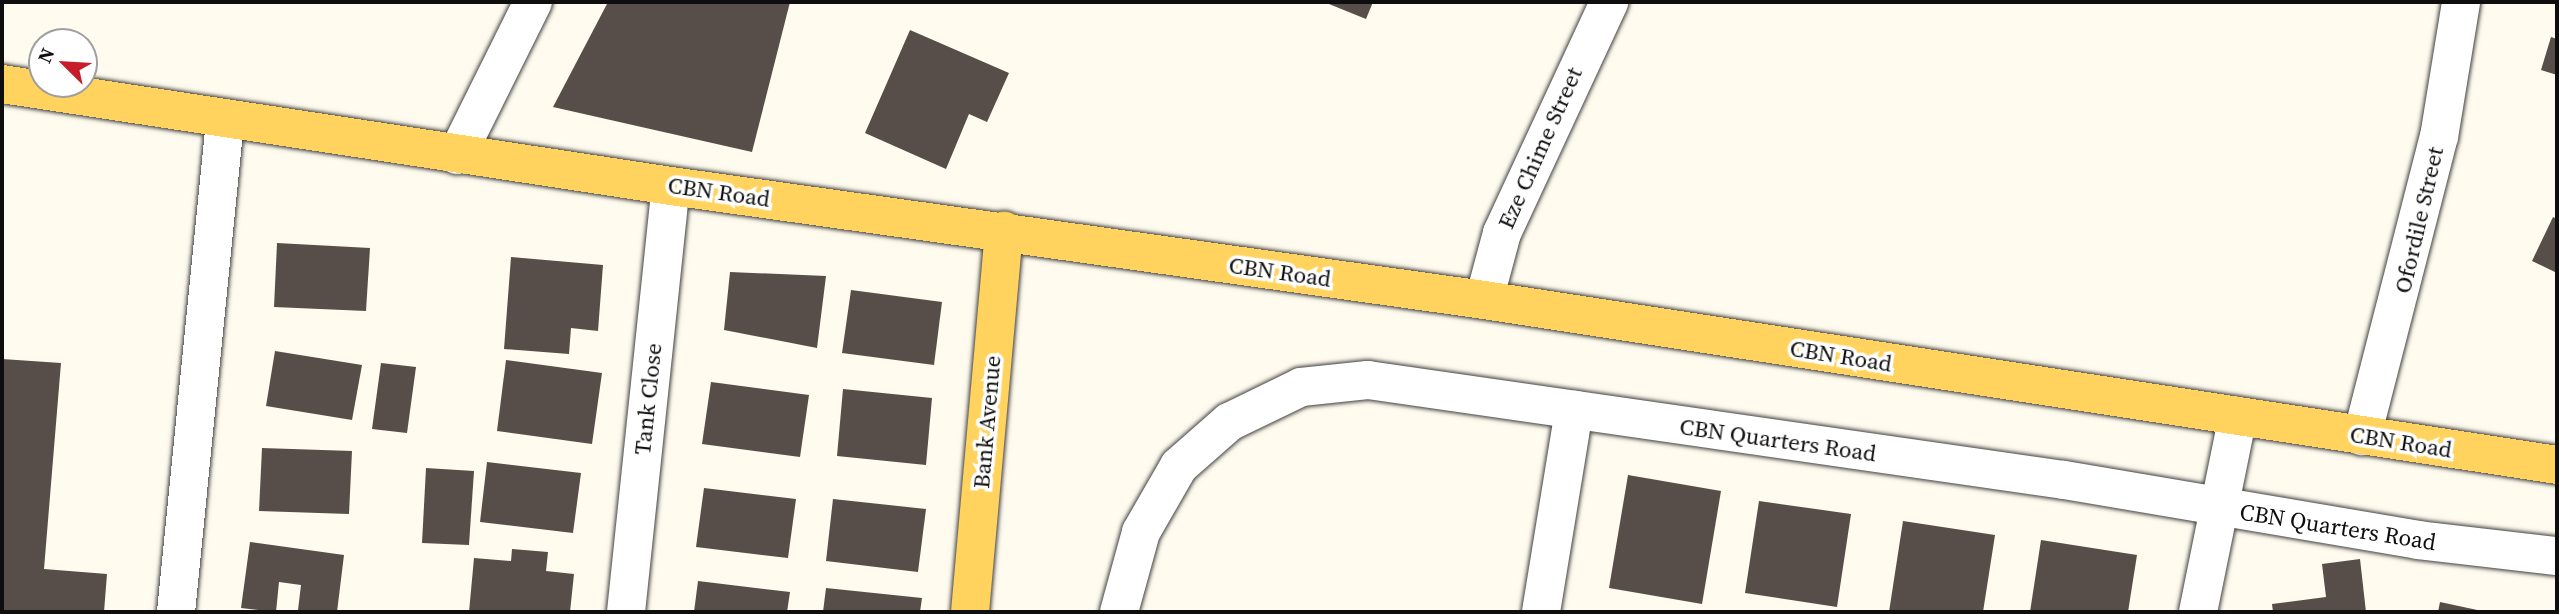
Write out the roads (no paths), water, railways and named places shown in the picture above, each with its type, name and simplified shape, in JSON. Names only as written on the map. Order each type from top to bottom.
[{"type":"main road","name":"CBN Road","points":[[2,84],[457,155],[1484,300],[2557,465]]},
{"type":"main road","name":"Bank Avenue","points":[[970,612],[1004,231]]},
{"type":"street","points":[[457,155],[533,2]]},
{"type":"street","name":"Eze Chime Street","points":[[1484,300],[1502,233],[1609,2]]},
{"type":"street","name":"Ofordile Street","points":[[2362,436],[2439,137],[2461,2]]},
{"type":"street","points":[[176,612],[225,118]]},
{"type":"street","name":"Tank Close","points":[[626,612],[671,186]]},
{"type":"street","name":"CBN Quarters Road","points":[[1119,612],[1141,532],[1179,466],[1230,422],[1301,387],[1368,380],[2064,480],[2221,509],[2557,556]]},
{"type":"street","points":[[1541,612],[1574,410]]},
{"type":"street","points":[[2198,612],[2238,416]]}]
